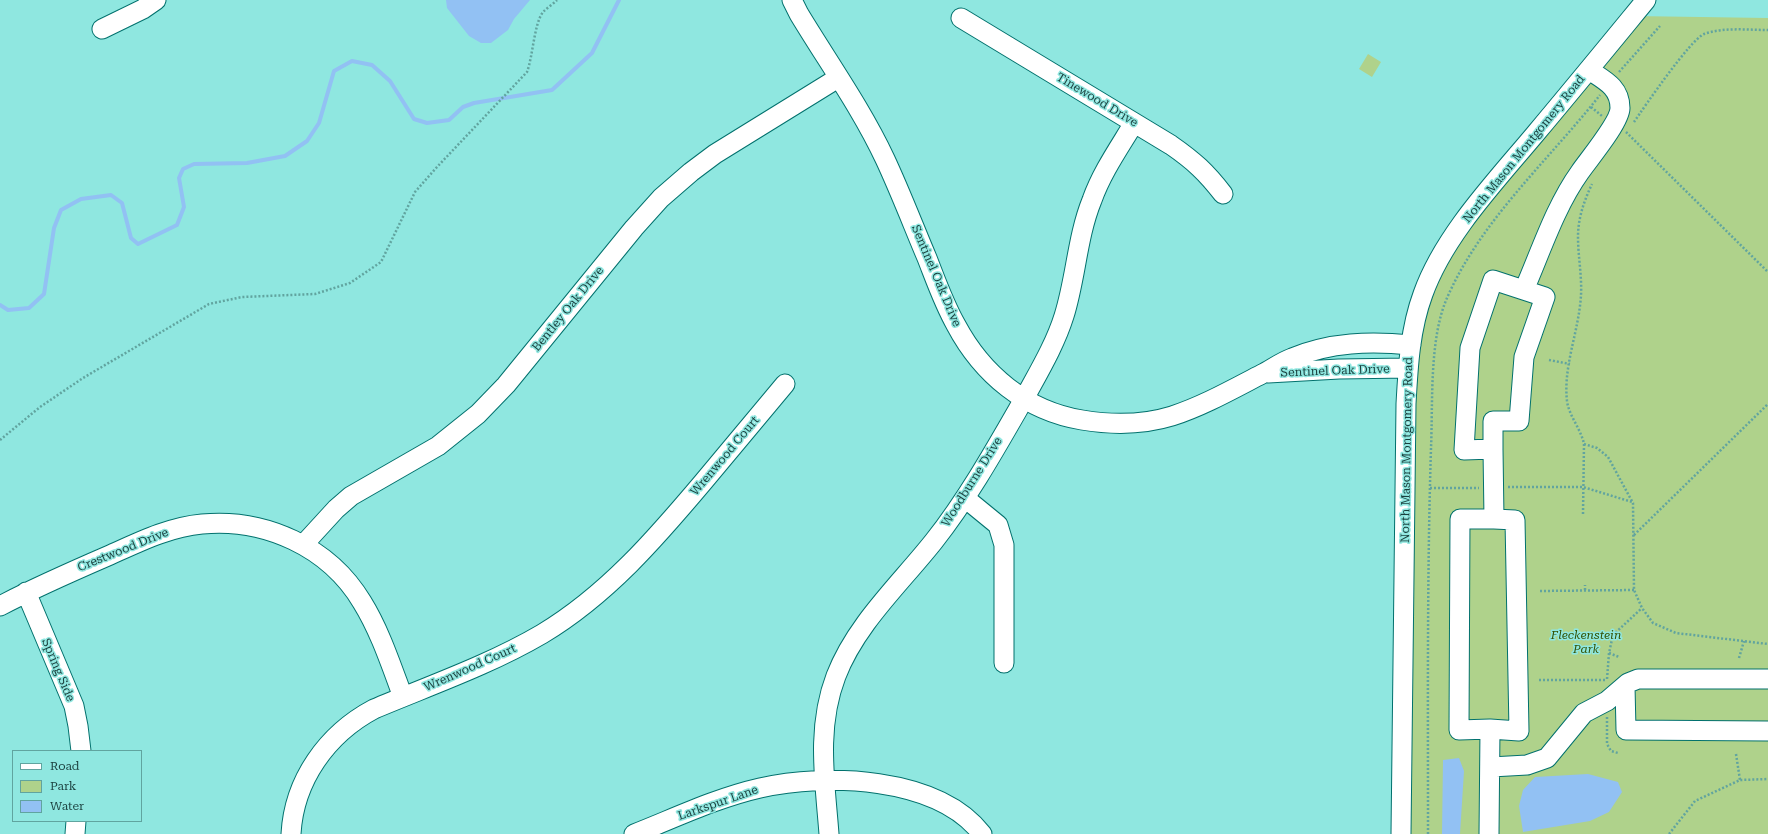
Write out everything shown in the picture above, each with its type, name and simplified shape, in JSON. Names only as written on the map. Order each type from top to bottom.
[{"type":"street","points":[[102,29],[143,9],[156,0]]},
{"type":"street","name":"Sentinel Oak Drive","points":[[792,0],[799,14],[866,122],[884,158],[955,325],[971,351],[984,367],[999,381],[1041,408],[1070,418],[1100,424],[1131,423],[1171,416],[1199,405],[1262,374],[1290,358],[1318,349],[1364,342],[1411,344]]},
{"type":"street","name":"North Mason Montgomery Road","points":[[1401,834],[1406,404],[1408,368],[1414,324],[1426,286],[1439,259],[1455,233],[1504,170],[1646,0]]},
{"type":"street","name":"Tinewood Drive","points":[[961,18],[1134,123],[1196,163],[1210,177],[1223,194]]},
{"type":"street","points":[[1524,290],[1556,214],[1578,174],[1620,132],[1619,96],[1610,84],[1589,70]]},
{"type":"street","name":"Bentley Oak Drive","points":[[303,545],[336,509],[351,496],[438,446],[478,414],[506,385],[634,228],[661,198],[691,172],[715,154],[838,78]]},
{"type":"street","name":"Woodburne Drive","points":[[830,834],[824,781],[823,736],[827,706],[835,678],[853,642],[883,602],[934,541],[965,498],[1024,398],[1053,344],[1064,316],[1083,229],[1091,200],[1108,164],[1134,123]]},
{"type":"street","points":[[1494,449],[1464,450],[1470,348],[1493,280],[1545,297],[1524,357],[1519,421],[1493,421],[1494,449],[1494,519]]},
{"type":"street","name":"Sentinel Oak Drive","points":[[1262,374],[1339,369],[1408,368]]},
{"type":"street","name":"Wrenwood Court","points":[[290,834],[295,806],[301,785],[319,755],[341,731],[360,717],[403,697],[482,666],[518,648],[577,610],[608,585],[644,551],[785,384]]},
{"type":"street","points":[[965,498],[998,526],[1002,535],[1005,558],[1004,663]]},
{"type":"street","points":[[1460,519],[1494,519],[1515,520],[1519,731],[1490,729],[1459,730],[1460,519]]},
{"type":"street","name":"Crestwood Drive","points":[[0,606],[26,592],[171,530],[200,524],[233,524],[260,528],[278,533],[303,545],[322,557],[337,570],[362,602],[376,628],[403,697]]},
{"type":"street","name":"Spring Side","points":[[26,592],[74,706],[81,750]]},
{"type":"street","points":[[1613,685],[1638,678],[1768,679]]},
{"type":"street","points":[[1491,767],[1527,765],[1547,758],[1584,713],[1607,701],[1613,685]]},
{"type":"street","points":[[1613,685],[1626,730],[1768,731]]},
{"type":"street","points":[[1489,834],[1491,767],[1490,729]]},
{"type":"street","name":"Larkspur Lane","points":[[634,834],[711,803],[740,794],[780,784],[824,781],[870,782],[910,790],[938,801],[956,811],[972,823],[982,834]]},
{"type":"street","points":[[75,834],[76,822]]},
{"type":"path","points":[[0,440],[40,407],[83,378],[209,304],[242,297],[315,294],[350,283],[381,262],[415,192],[436,167],[527,72],[531,62],[539,20],[543,12],[557,0]]},
{"type":"path","points":[[1616,77],[1660,26]]},
{"type":"path","points":[[1620,132],[1690,46],[1703,35],[1723,30],[1768,30]]},
{"type":"path","points":[[1591,107],[1620,132],[1768,272]]},
{"type":"path","points":[[1583,514],[1584,444],[1582,434],[1575,423],[1567,402],[1567,376],[1581,295],[1578,236],[1581,213],[1594,180]]},
{"type":"path","points":[[1550,360],[1570,364]]},
{"type":"path","points":[[1633,535],[1768,404]]},
{"type":"path","points":[[1584,444],[1597,448],[1608,458],[1633,503],[1634,590],[1642,608],[1653,623],[1676,633],[1768,644]]},
{"type":"path","points":[[1430,488],[1494,488],[1513,486],[1583,487],[1633,503]]},
{"type":"path","points":[[1584,590],[1585,585]]},
{"type":"path","points":[[1540,591],[1634,590]]},
{"type":"path","points":[[1539,680],[1613,685],[1609,653],[1613,635],[1642,608]]},
{"type":"path","points":[[1739,658],[1744,641]]},
{"type":"path","points":[[1609,653],[1619,656]]},
{"type":"path","points":[[1607,713],[1607,744],[1611,751],[1618,753]]},
{"type":"path","points":[[1736,754],[1740,780]]},
{"type":"path","points":[[1669,834],[1695,801],[1740,780],[1768,778]]},
{"type":"green space","name":"Fleckenstein Park","points":[[1633,16],[1768,18],[1768,834],[1401,834],[1409,354],[1439,259]]},
{"type":"green space","points":[[1368,54],[1381,62],[1372,77],[1359,69]]},
{"type":"water","points":[[446,0],[530,0],[514,19],[508,30],[491,43],[481,43],[469,36],[447,8]]},
{"type":"water","points":[[1459,758],[1464,771],[1460,834],[1442,834],[1443,760]]},
{"type":"water","points":[[1588,774],[1618,782],[1622,792],[1609,812],[1590,821],[1523,832],[1519,806],[1523,790],[1535,777]]},
{"type":"waterway","points":[[0,305],[8,310],[29,308],[44,294],[54,228],[61,210],[81,199],[111,195],[122,203],[131,238],[138,244],[177,225],[184,207],[179,178],[183,169],[194,164],[247,163],[285,156],[307,141],[319,123],[334,71],[352,61],[372,65],[390,81],[414,119],[427,123],[449,120],[463,107],[474,103],[552,90],[592,53],[619,0]]}]
